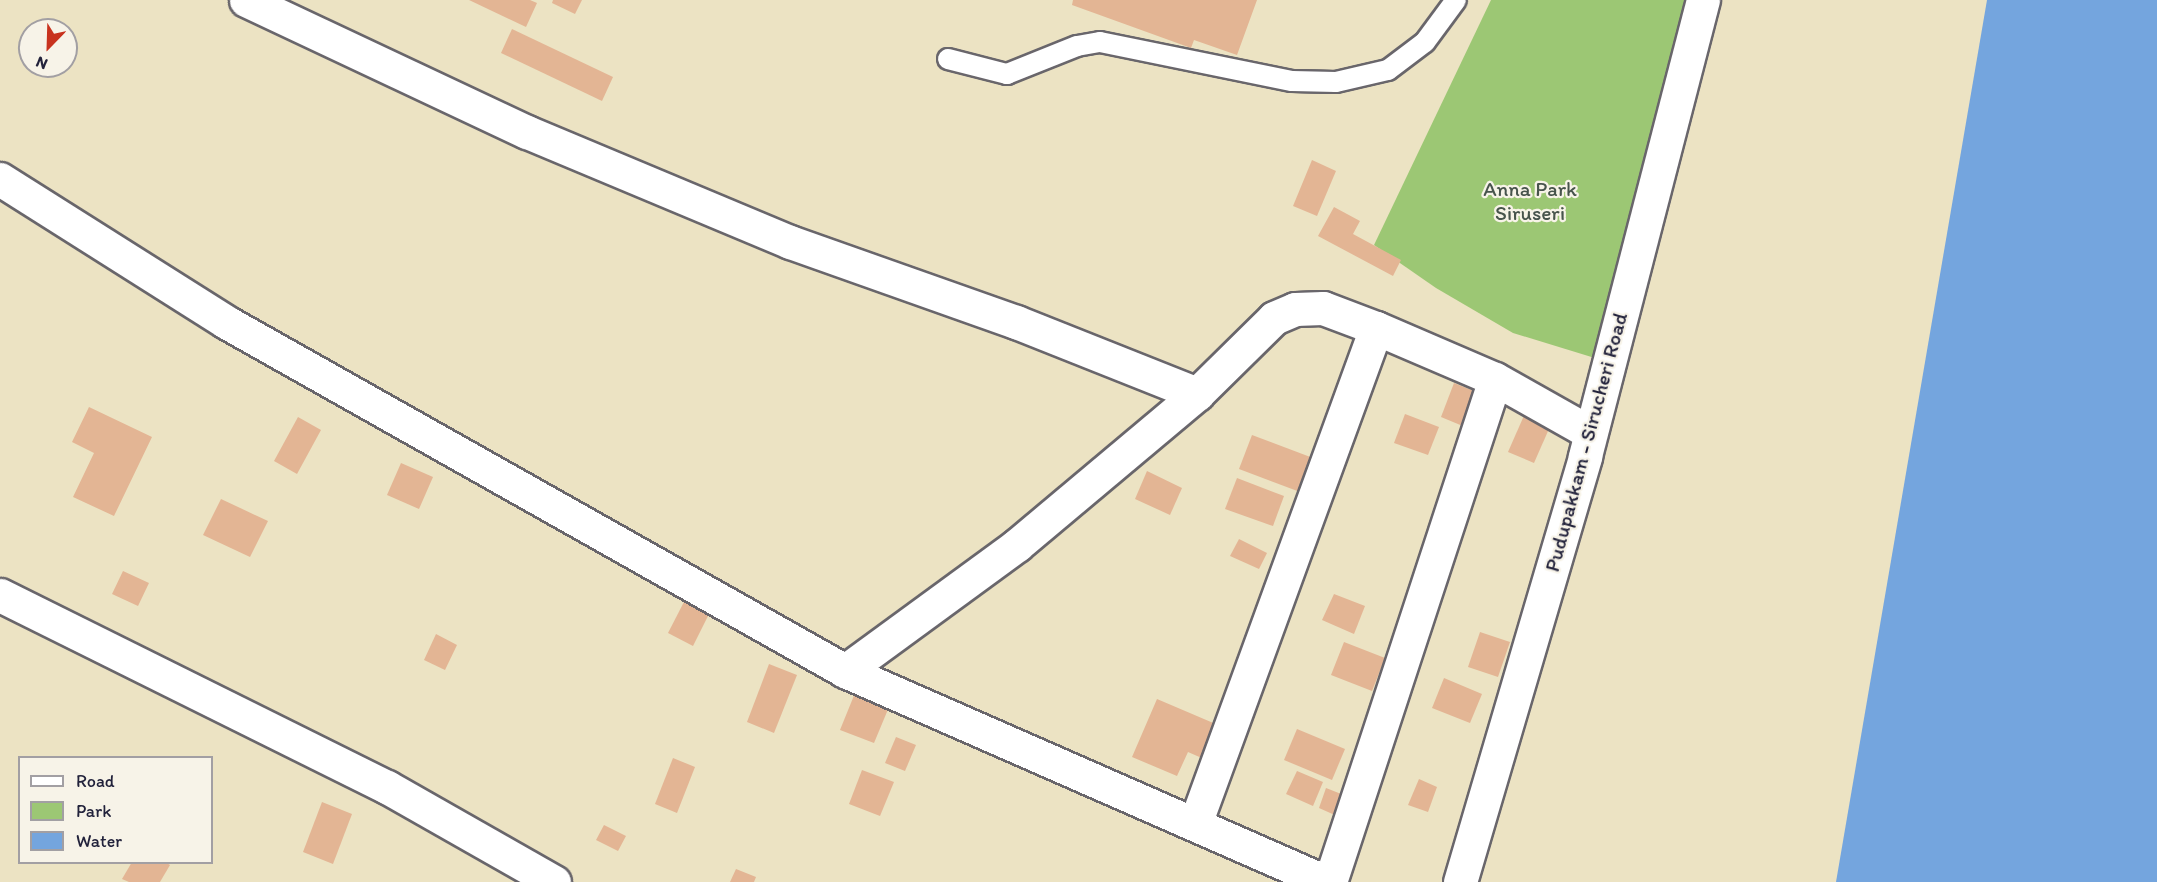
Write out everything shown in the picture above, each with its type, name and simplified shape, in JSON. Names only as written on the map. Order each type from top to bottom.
[{"type":"street","points":[[246,0],[527,132],[790,242],[1016,322],[1197,394]]},
{"type":"street","name":"Pudupakkam - Sirucheri Road","points":[[1460,882],[1590,432],[1704,0]]},
{"type":"street","points":[[0,179],[226,322],[844,671],[1328,882],[1495,379]]},
{"type":"street","points":[[844,671],[1017,545],[1197,394],[1274,318],[1295,309],[1323,308],[1377,328],[1495,379],[1590,432]]},
{"type":"street","points":[[1195,824],[1377,328]]},
{"type":"street","points":[[0,595],[387,787],[554,882]]},
{"type":"lane","points":[[948,59],[1007,74],[1077,46],[1100,42],[1292,81],[1336,82],[1388,70],[1425,42],[1456,0]]},
{"type":"green space","name":"Anna Park Siruseri","points":[[1491,0],[1710,0],[1611,363],[1513,333],[1436,288],[1374,245]]},
{"type":"water","points":[[1987,0],[2157,0],[2157,882],[1836,882]]},
{"type":"building","points":[[469,0],[530,0],[537,3],[526,27]]},
{"type":"building","points":[[553,0],[582,0],[575,14],[552,3]]},
{"type":"building","points":[[1073,0],[1257,0],[1237,55],[1194,40],[1191,48],[1072,5]]},
{"type":"building","points":[[512,29],[613,77],[602,101],[501,53]]},
{"type":"building","points":[[1312,160],[1336,171],[1317,216],[1293,206]]},
{"type":"building","points":[[1334,207],[1360,221],[1353,234],[1401,260],[1393,276],[1318,236]]},
{"type":"building","points":[[1454,383],[1484,395],[1470,429],[1441,417]]},
{"type":"building","points":[[89,407],[152,437],[114,516],[73,497],[94,453],[72,442]]},
{"type":"building","points":[[1526,411],[1552,422],[1534,463],[1508,452]]},
{"type":"building","points":[[1405,414],[1439,427],[1428,455],[1394,443]]},
{"type":"building","points":[[298,417],[321,430],[297,474],[274,461]]},
{"type":"building","points":[[1252,435],[1313,458],[1300,492],[1239,469]]},
{"type":"building","points":[[401,463],[433,477],[419,509],[387,495]]},
{"type":"building","points":[[1147,471],[1182,488],[1170,515],[1135,499]]},
{"type":"building","points":[[1237,478],[1284,496],[1273,526],[1225,509]]},
{"type":"building","points":[[221,499],[268,521],[250,557],[203,535]]},
{"type":"building","points":[[1239,539],[1267,553],[1259,569],[1230,556]]},
{"type":"building","points":[[123,571],[149,583],[138,606],[112,594]]},
{"type":"building","points":[[1334,594],[1365,606],[1354,634],[1322,620]]},
{"type":"building","points":[[686,598],[711,610],[693,646],[668,633]]},
{"type":"building","points":[[1480,632],[1510,642],[1498,677],[1468,667]]},
{"type":"building","points":[[436,634],[457,645],[445,670],[424,660]]},
{"type":"building","points":[[1344,642],[1385,658],[1372,691],[1331,675]]},
{"type":"building","points":[[769,664],[797,675],[774,733],[747,722]]},
{"type":"building","points":[[1444,678],[1482,694],[1470,723],[1432,708]]},
{"type":"building","points":[[855,693],[889,707],[874,743],[840,730]]},
{"type":"building","points":[[1157,699],[1218,725],[1204,759],[1188,752],[1177,776],[1132,757]]},
{"type":"building","points":[[1297,729],[1345,749],[1332,780],[1284,760]]},
{"type":"building","points":[[896,737],[916,745],[905,771],[885,763]]},
{"type":"building","points":[[673,758],[695,767],[677,813],[655,804]]},
{"type":"building","points":[[862,770],[894,782],[880,816],[849,804]]},
{"type":"building","points":[[1297,771],[1323,782],[1313,806],[1286,794]]},
{"type":"building","points":[[1419,779],[1437,787],[1428,812],[1408,805]]},
{"type":"building","points":[[1326,788],[1354,799],[1346,820],[1319,808]]},
{"type":"building","points":[[322,802],[352,814],[333,864],[303,852]]},
{"type":"building","points":[[604,825],[626,836],[618,851],[596,840]]},
{"type":"building","points":[[131,864],[170,865],[160,882],[129,882],[122,879]]},
{"type":"building","points":[[736,869],[756,877],[754,882],[730,882]]}]
